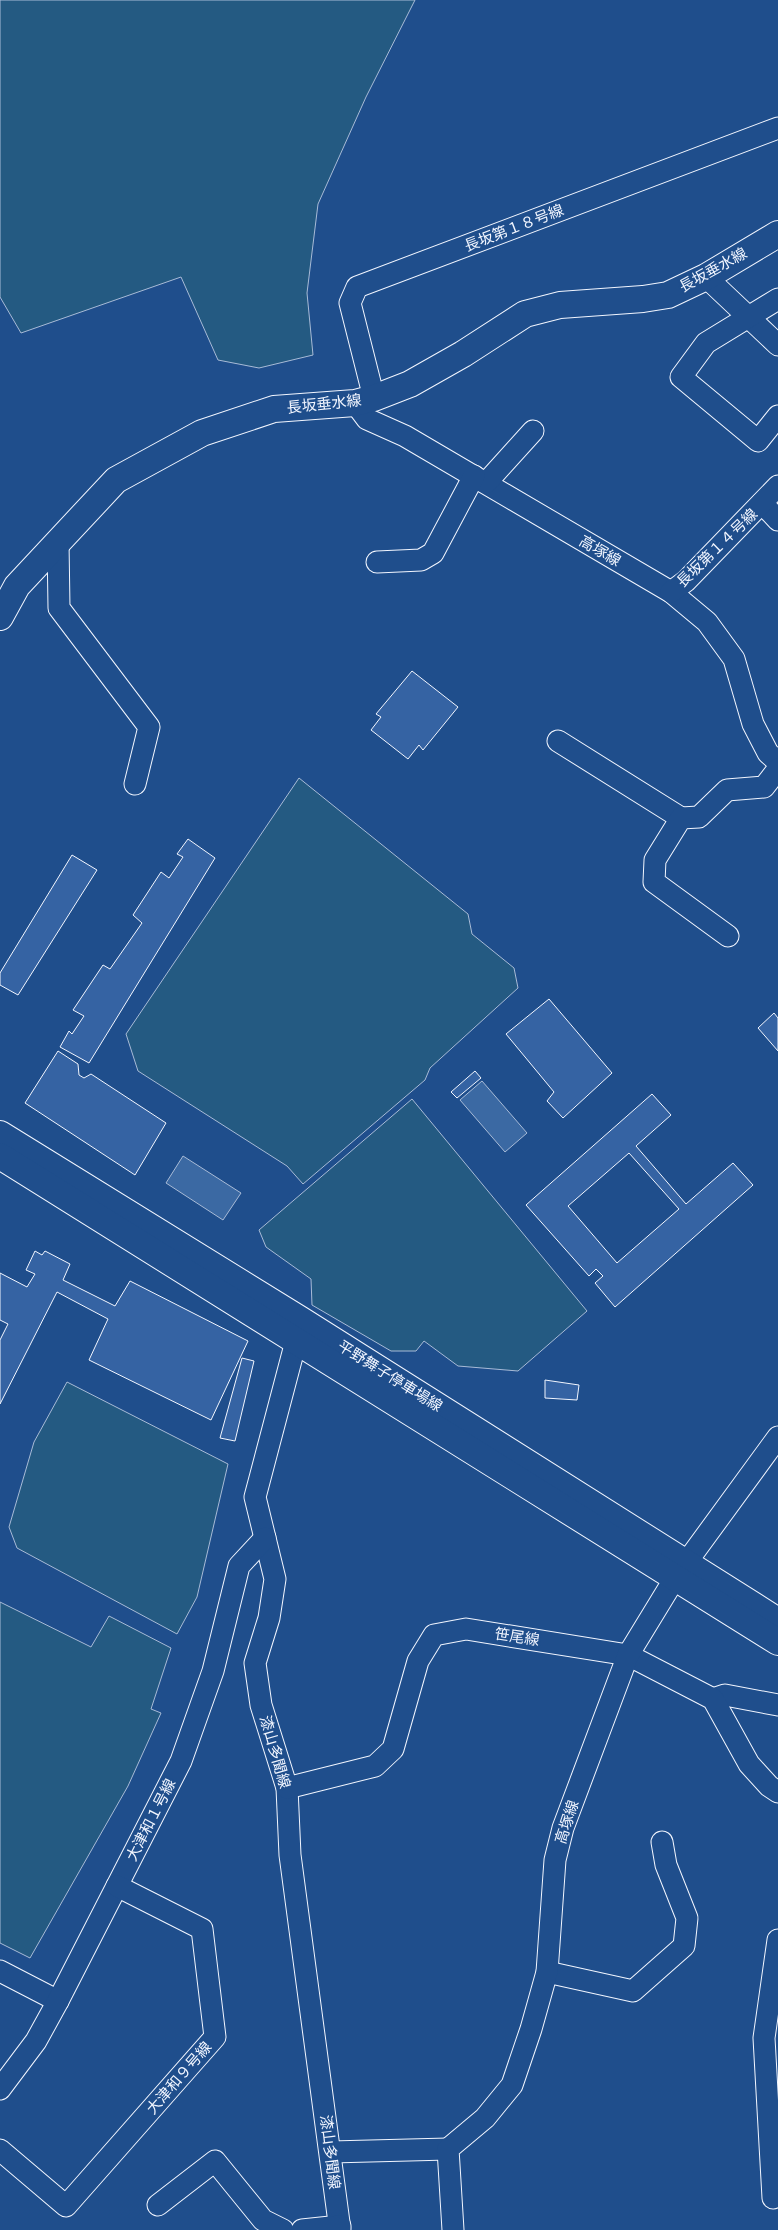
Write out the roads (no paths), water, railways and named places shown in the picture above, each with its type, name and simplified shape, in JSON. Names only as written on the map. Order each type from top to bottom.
[{"type":"main road","name":"長坂垂水線","points":[[0,616],[17,586],[116,480],[202,434],[274,409],[365,401],[417,380],[463,354],[525,314],[560,305],[643,299],[668,295],[706,277],[778,234]]},
{"type":"main road","name":"平野舞子停車場線","points":[[0,1134],[299,1331],[681,1571],[778,1642]]},
{"type":"main road","name":"平野舞子停車場線","points":[[0,1156],[299,1331]]},
{"type":"main road","name":"平野舞子停車場線","points":[[681,1571],[778,1622]]},
{"type":"street","name":"長坂第１８号線","points":[[365,401],[350,303],[357,287],[778,128]]},
{"type":"street","points":[[706,277],[750,316],[778,345]]},
{"type":"street","points":[[778,299],[706,343],[681,377],[758,441],[778,416]]},
{"type":"street","name":"高塚線","points":[[365,401],[367,419],[405,436],[671,592],[707,622],[734,659],[753,724],[768,753],[778,762]]},
{"type":"street","points":[[377,562],[421,560],[433,553],[480,480],[533,431]]},
{"type":"street","name":"長坂第１４号線","points":[[671,592],[686,581],[778,486]]},
{"type":"street","name":"長坂第１４号線","points":[[762,504],[778,520]]},
{"type":"street","points":[[58,542],[59,608],[149,727],[135,784]]},
{"type":"street","points":[[558,741],[681,818],[699,816],[727,790],[764,787],[778,769]]},
{"type":"street","points":[[681,818],[655,860],[654,882],[728,936]]},
{"type":"street","name":"漆山多聞線","points":[[299,1331],[255,1497],[276,1579],[269,1618],[255,1663],[261,1705],[287,1788],[290,1855],[340,2228]]},
{"type":"street","name":"高塚線","points":[[448,2150],[486,2118],[512,2085],[531,2029],[547,1972],[557,1852],[563,1828],[628,1655],[681,1571],[778,1437]]},
{"type":"street","name":"大津和１号線","points":[[0,2089],[36,2041],[181,1761],[213,1671],[239,1566],[265,1538]]},
{"type":"street","name":"笹尾線","points":[[287,1788],[375,1766],[393,1749],[418,1661],[434,1635],[466,1629],[628,1655],[712,1699]]},
{"type":"street","points":[[778,1704],[725,1695],[712,1699],[749,1764],[769,1786],[778,1792]]},
{"type":"street","points":[[547,1972],[633,1991],[684,1946],[687,1918],[666,1865],[662,1842]]},
{"type":"street","name":"大津和９号線","points":[[0,2150],[66,2206],[215,2038],[202,1928],[117,1886]]},
{"type":"street","points":[[773,2198],[764,2038],[778,1940]]},
{"type":"street","points":[[0,1971],[58,2001]]},
{"type":"street","points":[[331,2152],[448,2150],[453,2230]]},
{"type":"street","points":[[158,2204],[215,2161],[263,2220],[283,2230]]},
{"type":"street","points":[[302,2230],[340,2228]]}]
